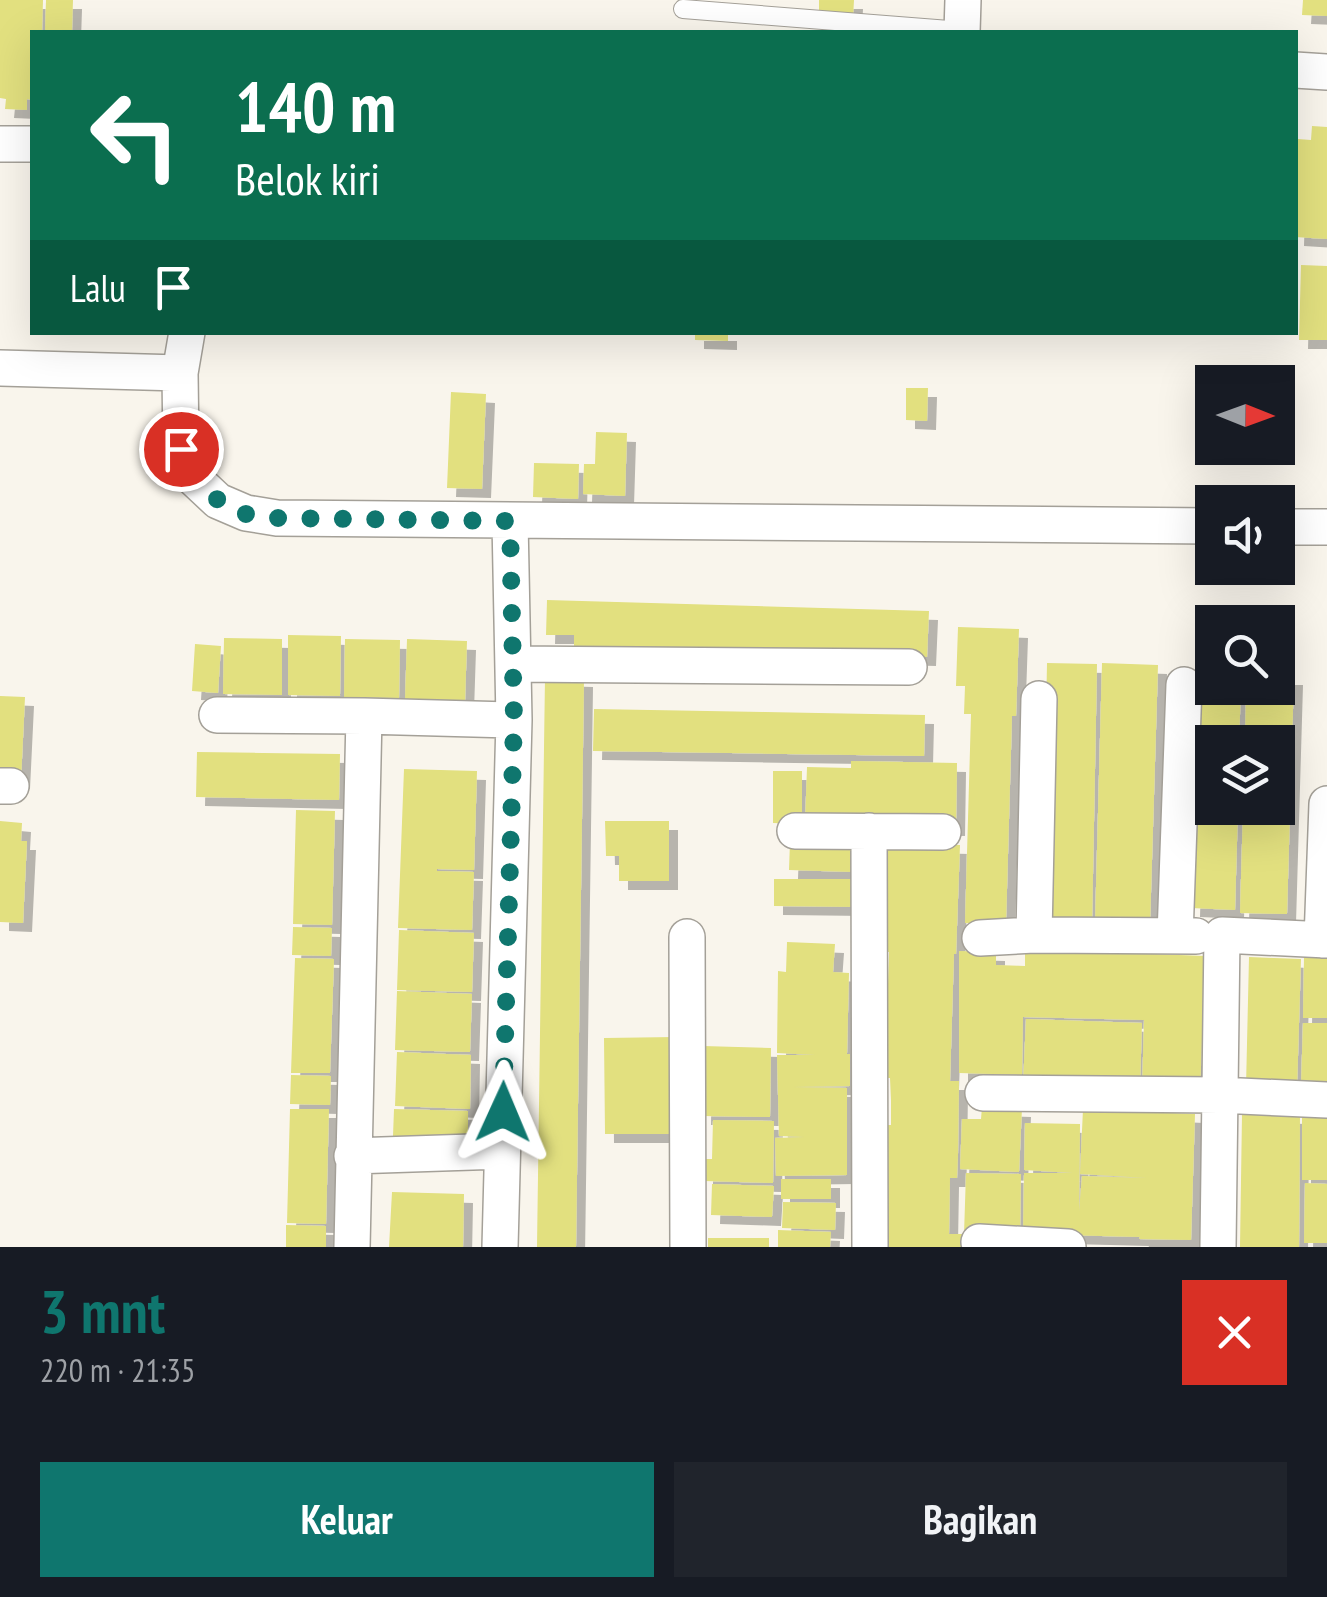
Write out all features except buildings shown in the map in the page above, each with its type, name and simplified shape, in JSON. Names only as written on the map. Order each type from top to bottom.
[{"type":"street","points":[[1298,70],[1327,72]]},
{"type":"street","points":[[0,144],[30,144]]},
{"type":"street","points":[[186,335],[180,372],[185,470],[218,500],[246,514],[278,518],[510,521],[1195,526]]},
{"type":"street","points":[[0,368],[180,372]]},
{"type":"street","points":[[500,1247],[514,720],[510,521]]},
{"type":"street","points":[[1295,527],[1327,527]]},
{"type":"street","points":[[512,664],[909,667]]},
{"type":"street","points":[[1174,936],[1184,685]]},
{"type":"street","points":[[1034,935],[1039,699]]},
{"type":"street","points":[[218,714],[514,720]]},
{"type":"street","points":[[352,1247],[364,716]]},
{"type":"street","points":[[980,938],[1222,935],[1325,940],[1327,804]]},
{"type":"street","points":[[795,830],[943,832]]},
{"type":"street","points":[[870,831],[870,1247]]},
{"type":"street","points":[[1218,1247],[1222,935]]},
{"type":"street","points":[[687,937],[688,1247]]},
{"type":"street","points":[[982,1093],[1327,1100]]},
{"type":"street","points":[[352,1156],[502,1151]]},
{"type":"street","points":[[979,1242],[1068,1247]]},
{"type":"lane","points":[[683,9],[962,21]]},
{"type":"route","points":[[181,449],[185,470],[218,500],[246,514],[278,518],[510,521],[514,720],[503,1112]]}]
